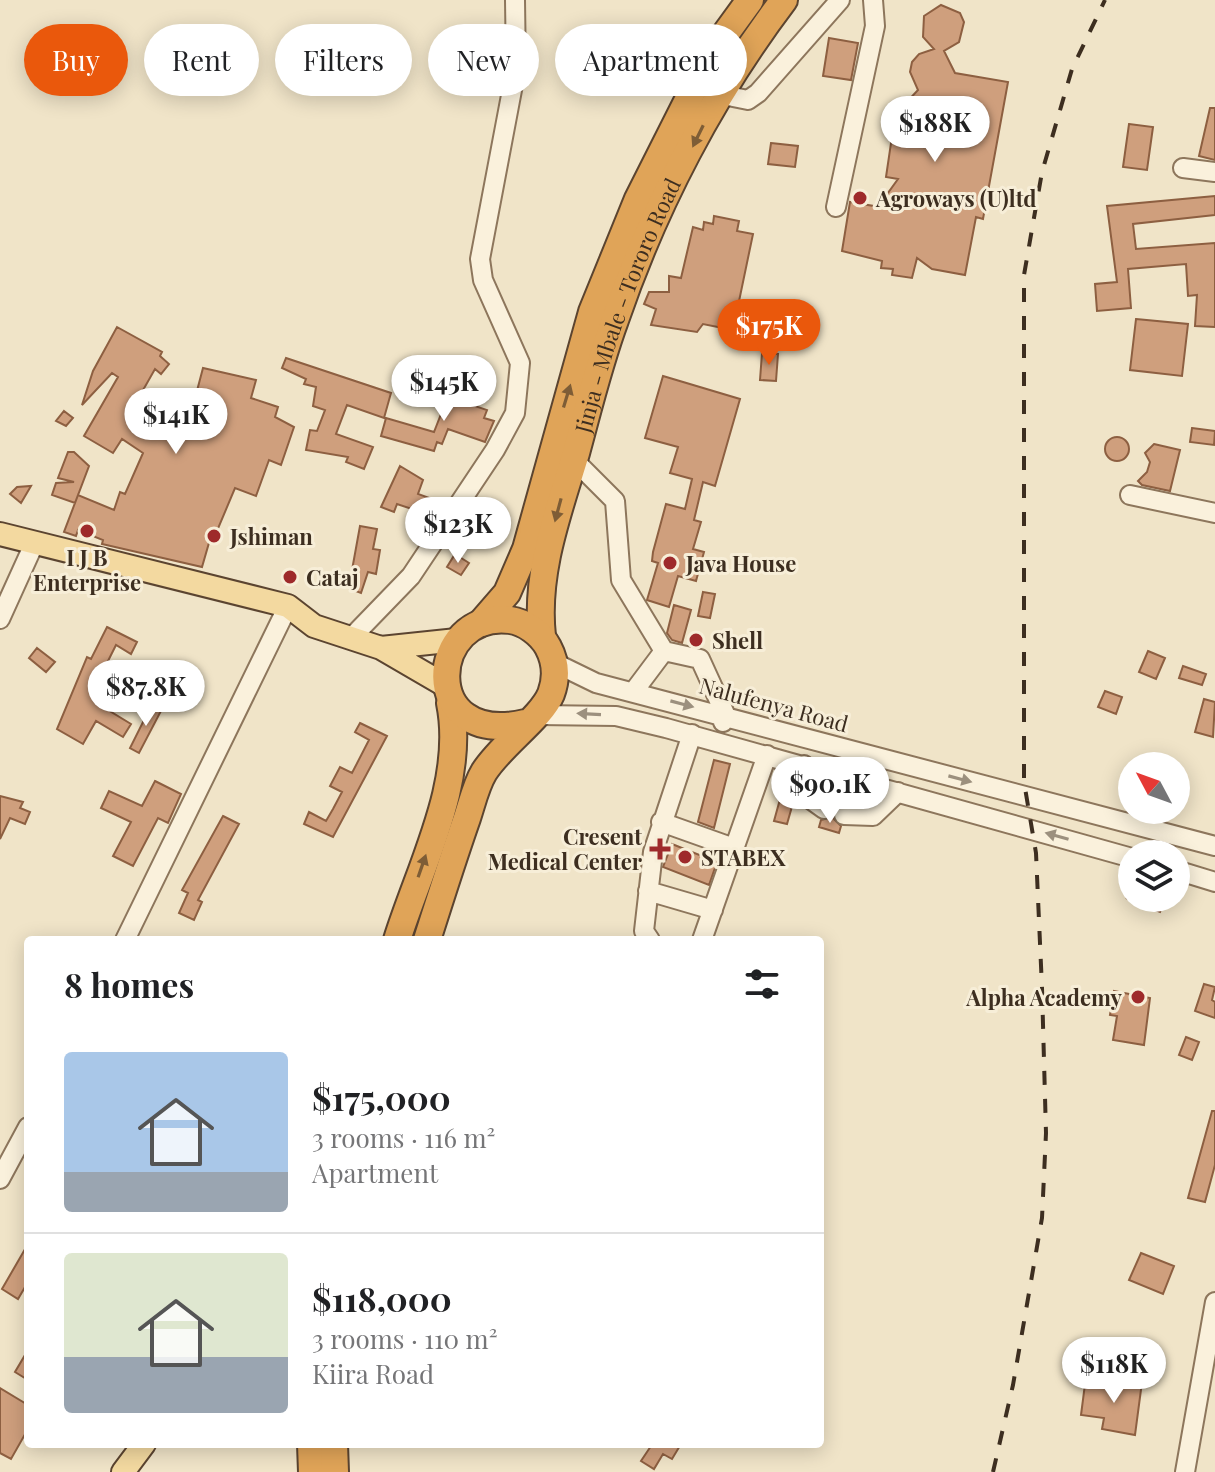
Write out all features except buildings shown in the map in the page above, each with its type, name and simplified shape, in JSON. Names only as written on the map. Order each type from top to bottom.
[{"type":"highway","name":"Jinja - Mbale - Tororo Road","points":[[481,623],[507,593],[526,549],[592,312],[638,199],[699,80],[750,0]]},
{"type":"highway","name":"Jinja - Mbale - Tororo Road","points":[[747,53],[784,0]]},
{"type":"highway","name":"Jinja - Mbale - Tororo Road","points":[[542,636],[539,610],[545,563],[615,319],[664,205],[717,96]]},
{"type":"highway","points":[[398,936],[450,782],[453,718],[449,695],[449,655],[457,640],[481,623],[499,619],[517,621],[542,636],[555,663],[554,684],[532,719],[483,775],[428,936]]},
{"type":"highway","points":[[449,695],[464,718],[492,727],[532,719]]},
{"type":"highway","points":[[311,1448],[312,1472]]},
{"type":"highway","points":[[334,1448],[335,1472]]},
{"type":"main road","points":[[0,534],[288,606],[314,626],[381,648],[449,695]]},
{"type":"main road","points":[[381,648],[457,640]]},
{"type":"main road","points":[[123,1472],[141,1448]]},
{"type":"street","points":[[351,638],[411,576],[495,450],[515,413],[520,363],[483,280],[480,259],[516,69],[515,0]]},
{"type":"street","points":[[728,96],[748,100],[758,93],[840,0]]},
{"type":"street","points":[[836,207],[875,26],[873,0]]},
{"type":"street","points":[[1183,168],[1215,172]]},
{"type":"street","points":[[574,460],[615,501],[621,580],[664,651],[700,659],[726,716],[714,739]]},
{"type":"street","points":[[1130,495],[1215,513]]},
{"type":"street","points":[[0,619],[34,544]]},
{"type":"street","points":[[127,936],[288,606]]},
{"type":"street","points":[[634,691],[664,651]]},
{"type":"street","name":"Nalufenya Road","points":[[555,663],[596,683],[1215,846]]},
{"type":"street","points":[[532,719],[616,716],[714,739],[1118,854]]},
{"type":"street","points":[[647,936],[644,931],[653,852],[692,734]]},
{"type":"street","points":[[703,936],[767,755]]},
{"type":"street","points":[[804,765],[810,799],[824,809]]},
{"type":"street","points":[[844,815],[873,816],[898,792]]},
{"type":"street","points":[[661,822],[734,848]]},
{"type":"street","points":[[1190,874],[1215,882]]},
{"type":"street","points":[[648,891],[713,910]]},
{"type":"street","points":[[0,1179],[24,1134]]},
{"type":"street","points":[[1185,1472],[1210,1354],[1215,1302]]},
{"type":"railway","points":[[993,1472],[1013,1385],[1042,1218],[1046,1133],[1036,853],[1024,782],[1024,275],[1042,172],[1072,69],[1105,0]]},
{"type":"place","name":"Agroways (U)ltd","points":[[860,198]]},
{"type":"place","name":"I J B Enterprise","points":[[87,531]]},
{"type":"place","name":"Jshiman","points":[[214,536]]},
{"type":"place","name":"Java House","points":[[670,563]]},
{"type":"place","name":"Cataj","points":[[290,577]]},
{"type":"place","name":"Shell","points":[[696,640]]},
{"type":"place","name":"Cresent Medical Center","points":[[660,849]]},
{"type":"place","name":"STABEX","points":[[685,857]]},
{"type":"place","name":"Alpha Academy","points":[[1138,997]]}]
